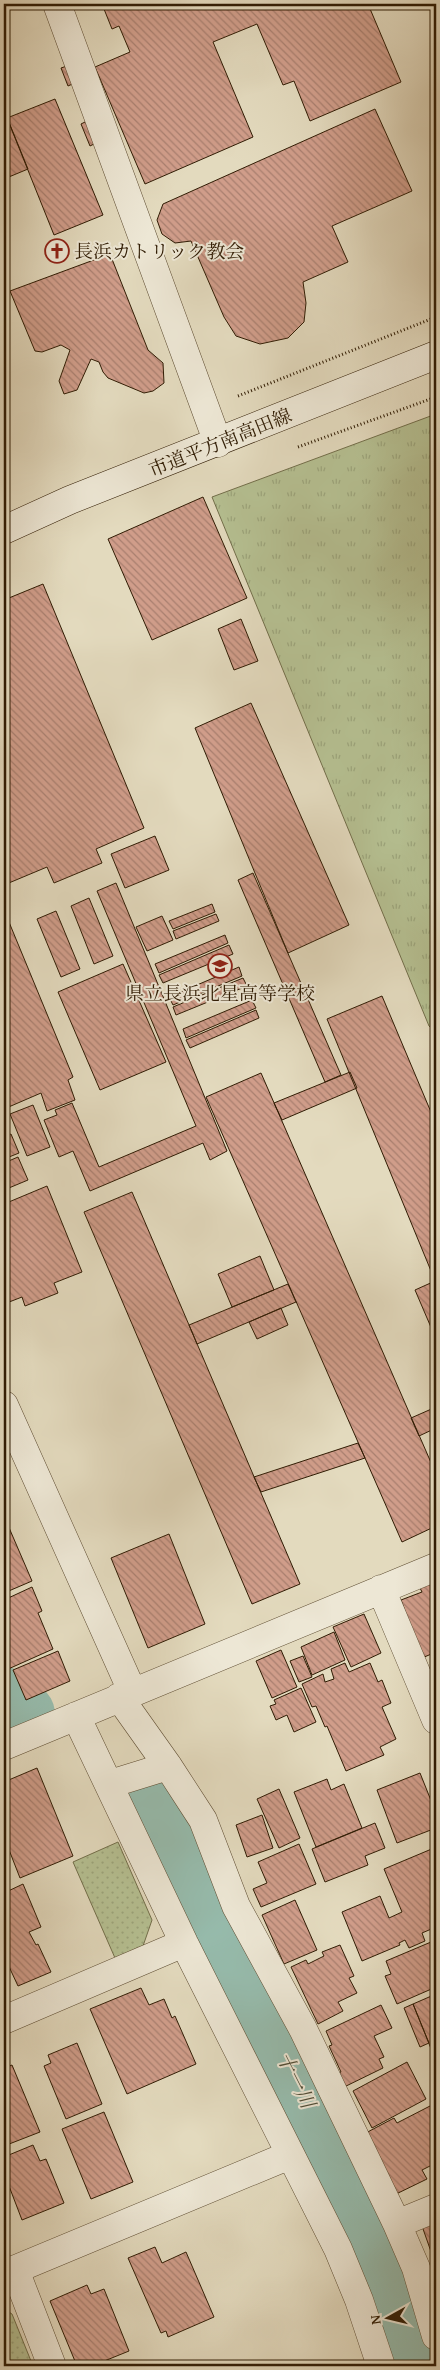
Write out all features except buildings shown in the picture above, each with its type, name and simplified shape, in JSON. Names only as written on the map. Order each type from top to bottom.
[{"type":"street","points":[[57,4],[218,443]]},
{"type":"street","name":"市道平方南高田線","points":[[4,530],[70,500],[218,443],[436,355]]},
{"type":"street","points":[[4,1405],[119,1697],[162,1768],[203,1820],[236,1906],[303,2028],[397,2224],[416,2268],[436,2336]]},
{"type":"street","points":[[4,1746],[436,1567]]},
{"type":"street","points":[[381,1589],[436,1720]]},
{"type":"street","points":[[76,1716],[184,1943],[338,2249],[359,2300],[381,2366]]},
{"type":"street","points":[[110,1784],[162,1768]]},
{"type":"street","points":[[4,2020],[184,1943]]},
{"type":"street","points":[[52,2366],[9,2272],[290,2156]]},
{"type":"street","points":[[397,2224],[436,2208]]},
{"type":"green space","points":[[436,414],[436,1033],[429,1026],[212,497]]},
{"type":"green space","points":[[118,1842],[152,1920],[143,1946],[115,1958],[73,1862]]},
{"type":"green space","points":[[4,2309],[12,2314],[33,2366],[4,2366]]},
{"type":"waterway","name":"十一川","points":[[4,1699],[23,1714]]},
{"type":"waterway","name":"十一川","points":[[155,1799],[392,2271],[422,2366]]},
{"type":"place","name":"長浜カトリック教会","points":[[57,251]]},
{"type":"place","name":"県立長浜北星高等学校","points":[[220,966]]}]
